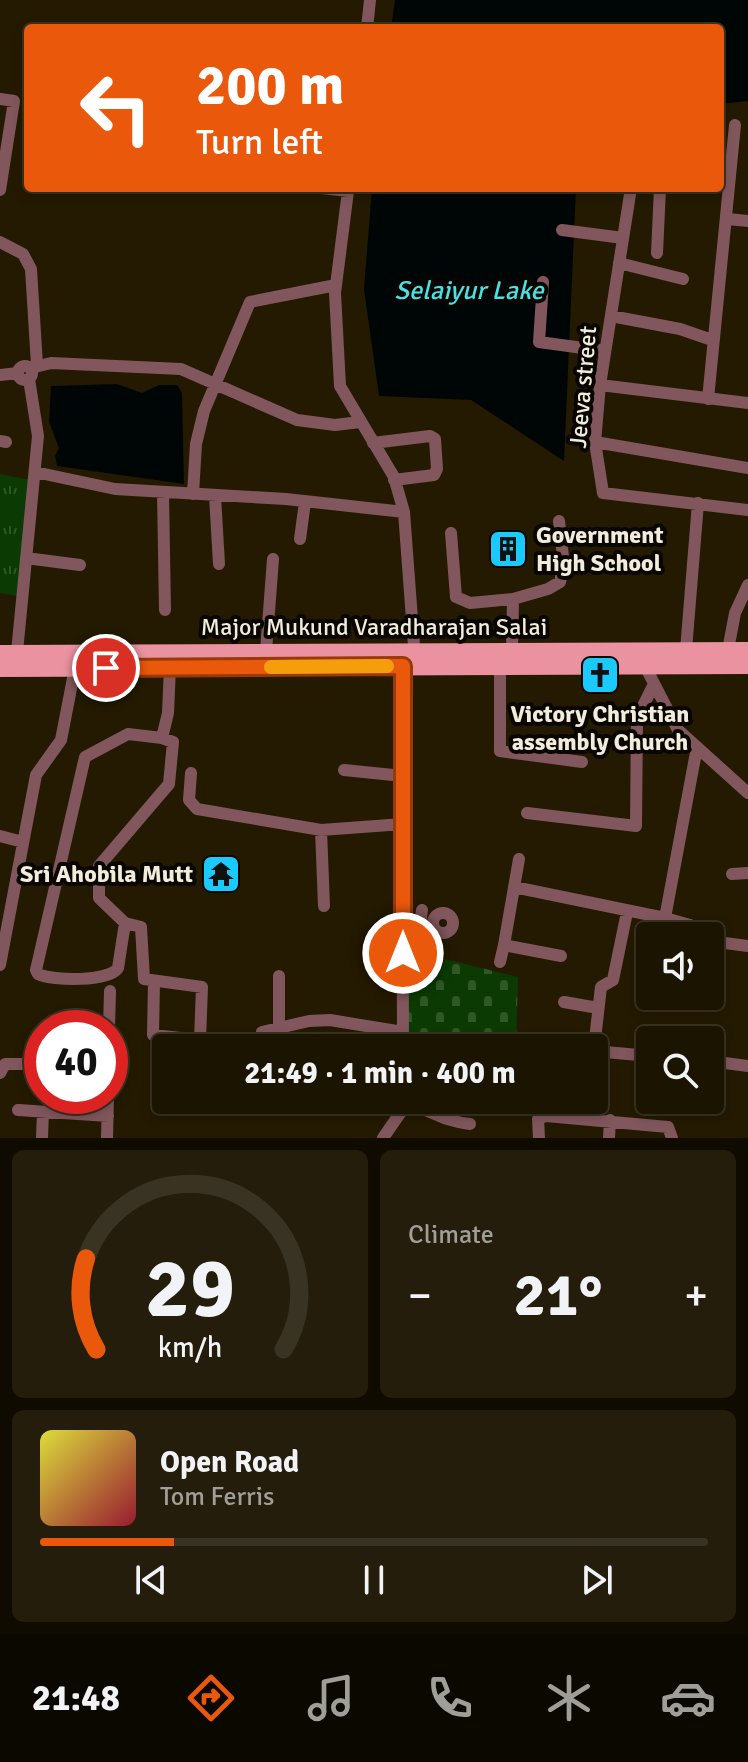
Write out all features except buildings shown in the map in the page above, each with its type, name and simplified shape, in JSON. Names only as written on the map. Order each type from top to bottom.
[{"type":"main road","name":"Major Mukund Varadharajan Salai","points":[[8,653],[748,650]]},
{"type":"main road","name":"Major Mukund Varadharajan Salai","points":[[0,669],[748,666]]},
{"type":"street","points":[[367,24],[370,0]]},
{"type":"street","points":[[0,99],[24,99]]},
{"type":"street","points":[[0,190],[14,101]]},
{"type":"street","points":[[708,399],[712,340],[728,219],[725,178],[735,128],[724,132]]},
{"type":"street","points":[[262,1032],[309,1021],[330,1020],[403,1032],[403,666],[412,650],[404,512],[394,480],[340,386],[336,285],[348,192]]},
{"type":"street","name":"Jeeva street","points":[[630,192],[600,385],[595,442],[603,493],[748,510]]},
{"type":"street","points":[[657,253],[660,192]]},
{"type":"street","points":[[728,219],[748,221]]},
{"type":"street","points":[[562,230],[623,238]]},
{"type":"street","points":[[0,242],[23,254],[31,269],[29,371],[38,436],[26,558],[8,653]]},
{"type":"street","points":[[619,263],[683,279]]},
{"type":"street","points":[[543,282],[539,342],[605,351]]},
{"type":"street","points":[[193,494],[196,444],[214,386],[250,302],[336,285]]},
{"type":"street","points":[[611,316],[680,329],[712,340]]},
{"type":"street","points":[[0,375],[29,371],[181,369],[297,420],[366,432],[430,436],[435,439],[437,469],[434,475],[394,480]]},
{"type":"street","points":[[600,385],[748,403]]},
{"type":"street","points":[[595,442],[748,468]]},
{"type":"street","points":[[35,472],[115,489],[286,499],[404,512]]},
{"type":"street","points":[[163,493],[165,610]]},
{"type":"street","points":[[215,496],[219,564]]},
{"type":"street","points":[[300,539],[305,502]]},
{"type":"street","points":[[686,650],[698,503]]},
{"type":"street","points":[[451,533],[456,597],[470,603],[513,599],[548,589],[560,582],[564,566],[559,521]]},
{"type":"street","points":[[26,558],[80,565]]},
{"type":"street","points":[[266,651],[273,559]]},
{"type":"street","points":[[728,650],[735,613],[748,585]]},
{"type":"street","points":[[512,650],[513,599]]},
{"type":"street","points":[[500,666],[500,751],[582,762]]},
{"type":"street","points":[[645,666],[678,730],[748,793]]},
{"type":"street","points":[[162,738],[165,717],[162,713],[170,667]]},
{"type":"street","points":[[0,965],[36,775],[61,740],[75,668]]},
{"type":"street","points":[[527,813],[636,826],[637,718],[654,684]]},
{"type":"street","points":[[125,923],[116,973],[64,979],[43,976],[36,970],[85,757],[128,734],[173,742],[169,784],[99,866],[99,898],[125,923],[141,927],[142,975],[154,982],[202,987],[200,1040],[153,1035],[154,982]]},
{"type":"street","points":[[665,918],[697,747]]},
{"type":"street","points":[[344,770],[403,776]]},
{"type":"street","points":[[191,773],[189,800],[197,809],[321,830],[403,824]]},
{"type":"street","points":[[321,830],[324,906]]},
{"type":"street","points":[[0,836],[23,842]]},
{"type":"street","points":[[500,962],[519,859]]},
{"type":"street","points":[[732,874],[748,873]]},
{"type":"street","points":[[0,886],[14,890]]},
{"type":"street","points":[[514,887],[679,922]]},
{"type":"street","points":[[403,905],[427,913],[420,925],[403,926]]},
{"type":"street","points":[[595,1034],[601,987],[613,980],[627,912]]},
{"type":"street","points":[[724,943],[748,946]]},
{"type":"street","points":[[504,945],[561,956]]},
{"type":"street","points":[[279,976],[279,1029]]},
{"type":"street","points":[[109,1010],[110,991]]},
{"type":"street","points":[[564,1002],[598,1008]]},
{"type":"street","points":[[608,1051],[636,1054]]},
{"type":"street","points":[[724,1063],[748,1066]]},
{"type":"street","points":[[0,1073],[5,1064],[24,1064]]},
{"type":"street","points":[[18,1110],[24,1110]]},
{"type":"street","points":[[42,1138],[43,1114]]},
{"type":"street","points":[[76,1114],[108,1116],[107,1138]]},
{"type":"street","points":[[383,1138],[400,1114]]},
{"type":"street","points":[[436,1114],[447,1121],[470,1124]]},
{"type":"street","points":[[587,1114],[587,1118]]},
{"type":"street","points":[[539,1138],[538,1119],[546,1116],[669,1127],[672,1138]]},
{"type":"street","points":[[609,1138],[610,1120]]},
{"type":"green space","points":[[0,474],[30,480],[18,596],[0,593]]},
{"type":"green space","points":[[407,950],[518,977],[516,1034],[406,1034]]},
{"type":"water","points":[[395,0],[748,0],[748,101],[724,104],[724,24],[392,24]]},
{"type":"water","name":"Selaiyur Lake","points":[[372,192],[576,192],[564,461],[471,400],[379,396],[364,289]]},
{"type":"water","points":[[117,384],[142,393],[159,385],[177,385],[182,393],[184,484],[57,466],[55,456],[59,448],[49,422],[51,386]]},
{"type":"slow traffic","points":[[271,667],[387,666]]},
{"type":"place","name":"Government High School","points":[[508,549]]},
{"type":"place","name":"Victory Christian assembly Church","points":[[600,675]]},
{"type":"place","name":"Sri Ahobila Mutt","points":[[221,874]]},
{"type":"route","points":[[106,668],[403,666],[403,953]]}]
